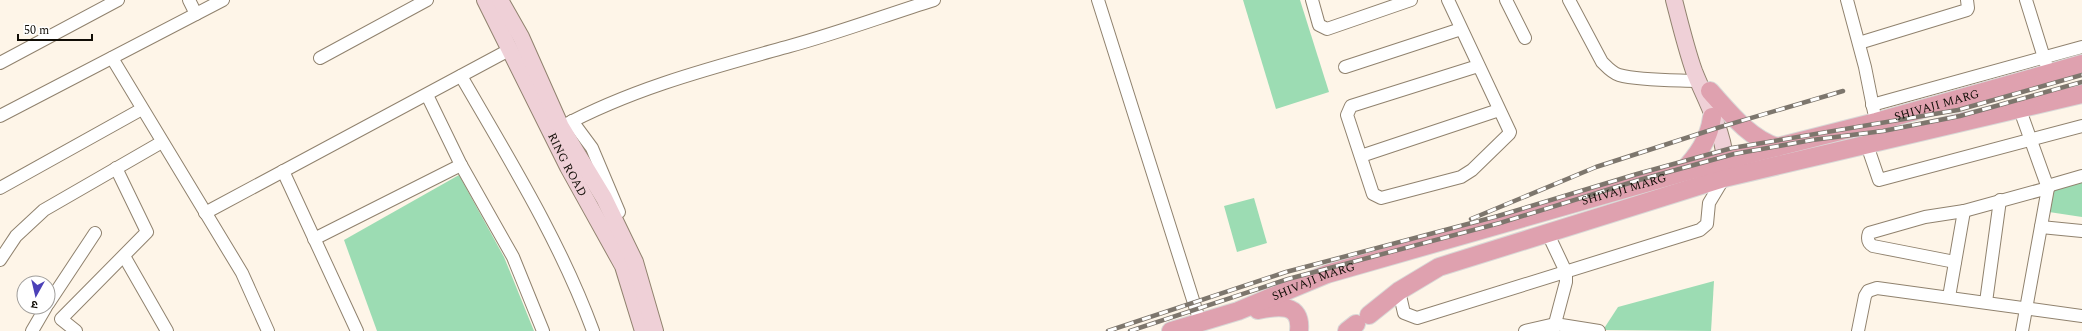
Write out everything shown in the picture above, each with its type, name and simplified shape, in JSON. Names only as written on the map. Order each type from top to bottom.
[{"type":"main road","name":"SHIVAJI MARG","points":[[1358,323],[1399,291],[1439,267],[1548,234],[1729,168],[1777,147],[1874,113],[2046,66],[2082,64]]},
{"type":"main road","points":[[1704,86],[1743,126],[1761,141],[1777,147]]},
{"type":"main road","name":"SHIVAJI MARG","points":[[1171,331],[1238,310],[1327,274],[1682,172],[1729,168],[1867,145],[2020,110],[2082,94]]},
{"type":"main road","points":[[1682,172],[1691,162],[1708,137],[1712,117]]},
{"type":"main road","points":[[1200,322],[1281,306],[1292,311],[1296,315],[1298,320],[1298,331]]},
{"type":"street","points":[[0,63],[118,0]]},
{"type":"street","points":[[189,0],[196,14]]},
{"type":"street","points":[[0,116],[222,0]]},
{"type":"street","points":[[320,58],[427,0]]},
{"type":"street","name":"RING ROAD","points":[[485,0],[568,167],[623,266],[643,331]]},
{"type":"street","name":"RING ROAD","points":[[500,0],[521,36],[635,262],[655,331]]},
{"type":"street","points":[[660,331],[643,270],[592,148],[566,124],[594,109],[650,87],[724,64],[791,46],[934,0]]},
{"type":"street","points":[[1098,0],[1200,322]]},
{"type":"street","points":[[1312,0],[1319,25],[1327,29],[1411,0]]},
{"type":"street","points":[[1448,0],[1510,132],[1508,136],[1472,170],[1461,177],[1381,198],[1376,197],[1373,194],[1346,115],[1351,106],[1478,66]]},
{"type":"street","points":[[1506,0],[1525,38]]},
{"type":"street","points":[[1570,0],[1602,62],[1618,75],[1704,86]]},
{"type":"street","points":[[1399,291],[1404,312],[1417,318],[1700,230],[1707,224],[1709,203],[1729,168],[1704,86],[1674,0]]},
{"type":"street","points":[[1686,0],[1700,59],[1704,86],[1712,117],[1729,168]]},
{"type":"street","points":[[1847,0],[1859,43],[1874,113]]},
{"type":"street","points":[[1859,43],[1967,10],[1967,0]]},
{"type":"street","points":[[2026,0],[2046,66],[2082,47]]},
{"type":"street","points":[[1345,67],[1461,29]]},
{"type":"street","points":[[205,213],[509,50]]},
{"type":"street","points":[[112,58],[242,273],[268,331]]},
{"type":"street","points":[[461,76],[533,201],[580,297],[593,331]]},
{"type":"street","points":[[427,95],[461,165],[513,256],[543,331]]},
{"type":"street","points":[[0,188],[142,109]]},
{"type":"street","points":[[1361,156],[1499,110]]},
{"type":"street","points":[[2020,110],[2029,140],[2048,188],[2022,331]]},
{"type":"street","points":[[1867,145],[1879,180],[2082,126]]},
{"type":"street","points":[[0,258],[16,236],[44,210],[162,142]]},
{"type":"street","points":[[314,238],[461,165]]},
{"type":"street","points":[[76,331],[61,319],[147,232],[116,168]]},
{"type":"street","points":[[282,172],[357,331]]},
{"type":"street","points":[[1955,262],[1873,246],[1870,244],[1868,237],[1869,233],[1925,217],[1964,211],[2048,188],[2051,185],[2082,176]]},
{"type":"street","points":[[1986,302],[2000,200]]},
{"type":"street","points":[[1949,297],[1964,211]]},
{"type":"street","points":[[2041,227],[2082,231]]},
{"type":"street","points":[[56,292],[95,233]]},
{"type":"street","points":[[1548,234],[1566,272],[1566,282],[1554,327]]},
{"type":"street","points":[[124,256],[167,331]]},
{"type":"street","points":[[1858,331],[1866,296],[1868,291],[1872,288],[1949,297],[2082,316]]},
{"type":"street","points":[[32,331],[41,315]]},
{"type":"street","points":[[1525,331],[1554,327],[1600,331]]},
{"type":"green space","points":[[1243,0],[1300,0],[1329,92],[1276,109]]},
{"type":"green space","points":[[459,175],[504,257],[534,331],[377,331],[344,240]]},
{"type":"green space","points":[[2082,177],[2082,217],[2049,212],[2056,184]]},
{"type":"green space","points":[[1254,198],[1267,243],[1237,252],[1224,206]]},
{"type":"green space","points":[[1714,281],[1711,331],[1603,330],[1618,307]]},
{"type":"railway","points":[[1108,331],[1286,272],[1498,216],[1637,174],[1732,148],[1958,110],[2082,75]]},
{"type":"railway","points":[[1130,331],[1288,279],[1500,223],[1639,180],[1734,154],[1812,140],[1883,131],[1960,116],[2082,82]]},
{"type":"railway","points":[[1471,219],[1596,167],[1717,128],[1843,91]]}]
